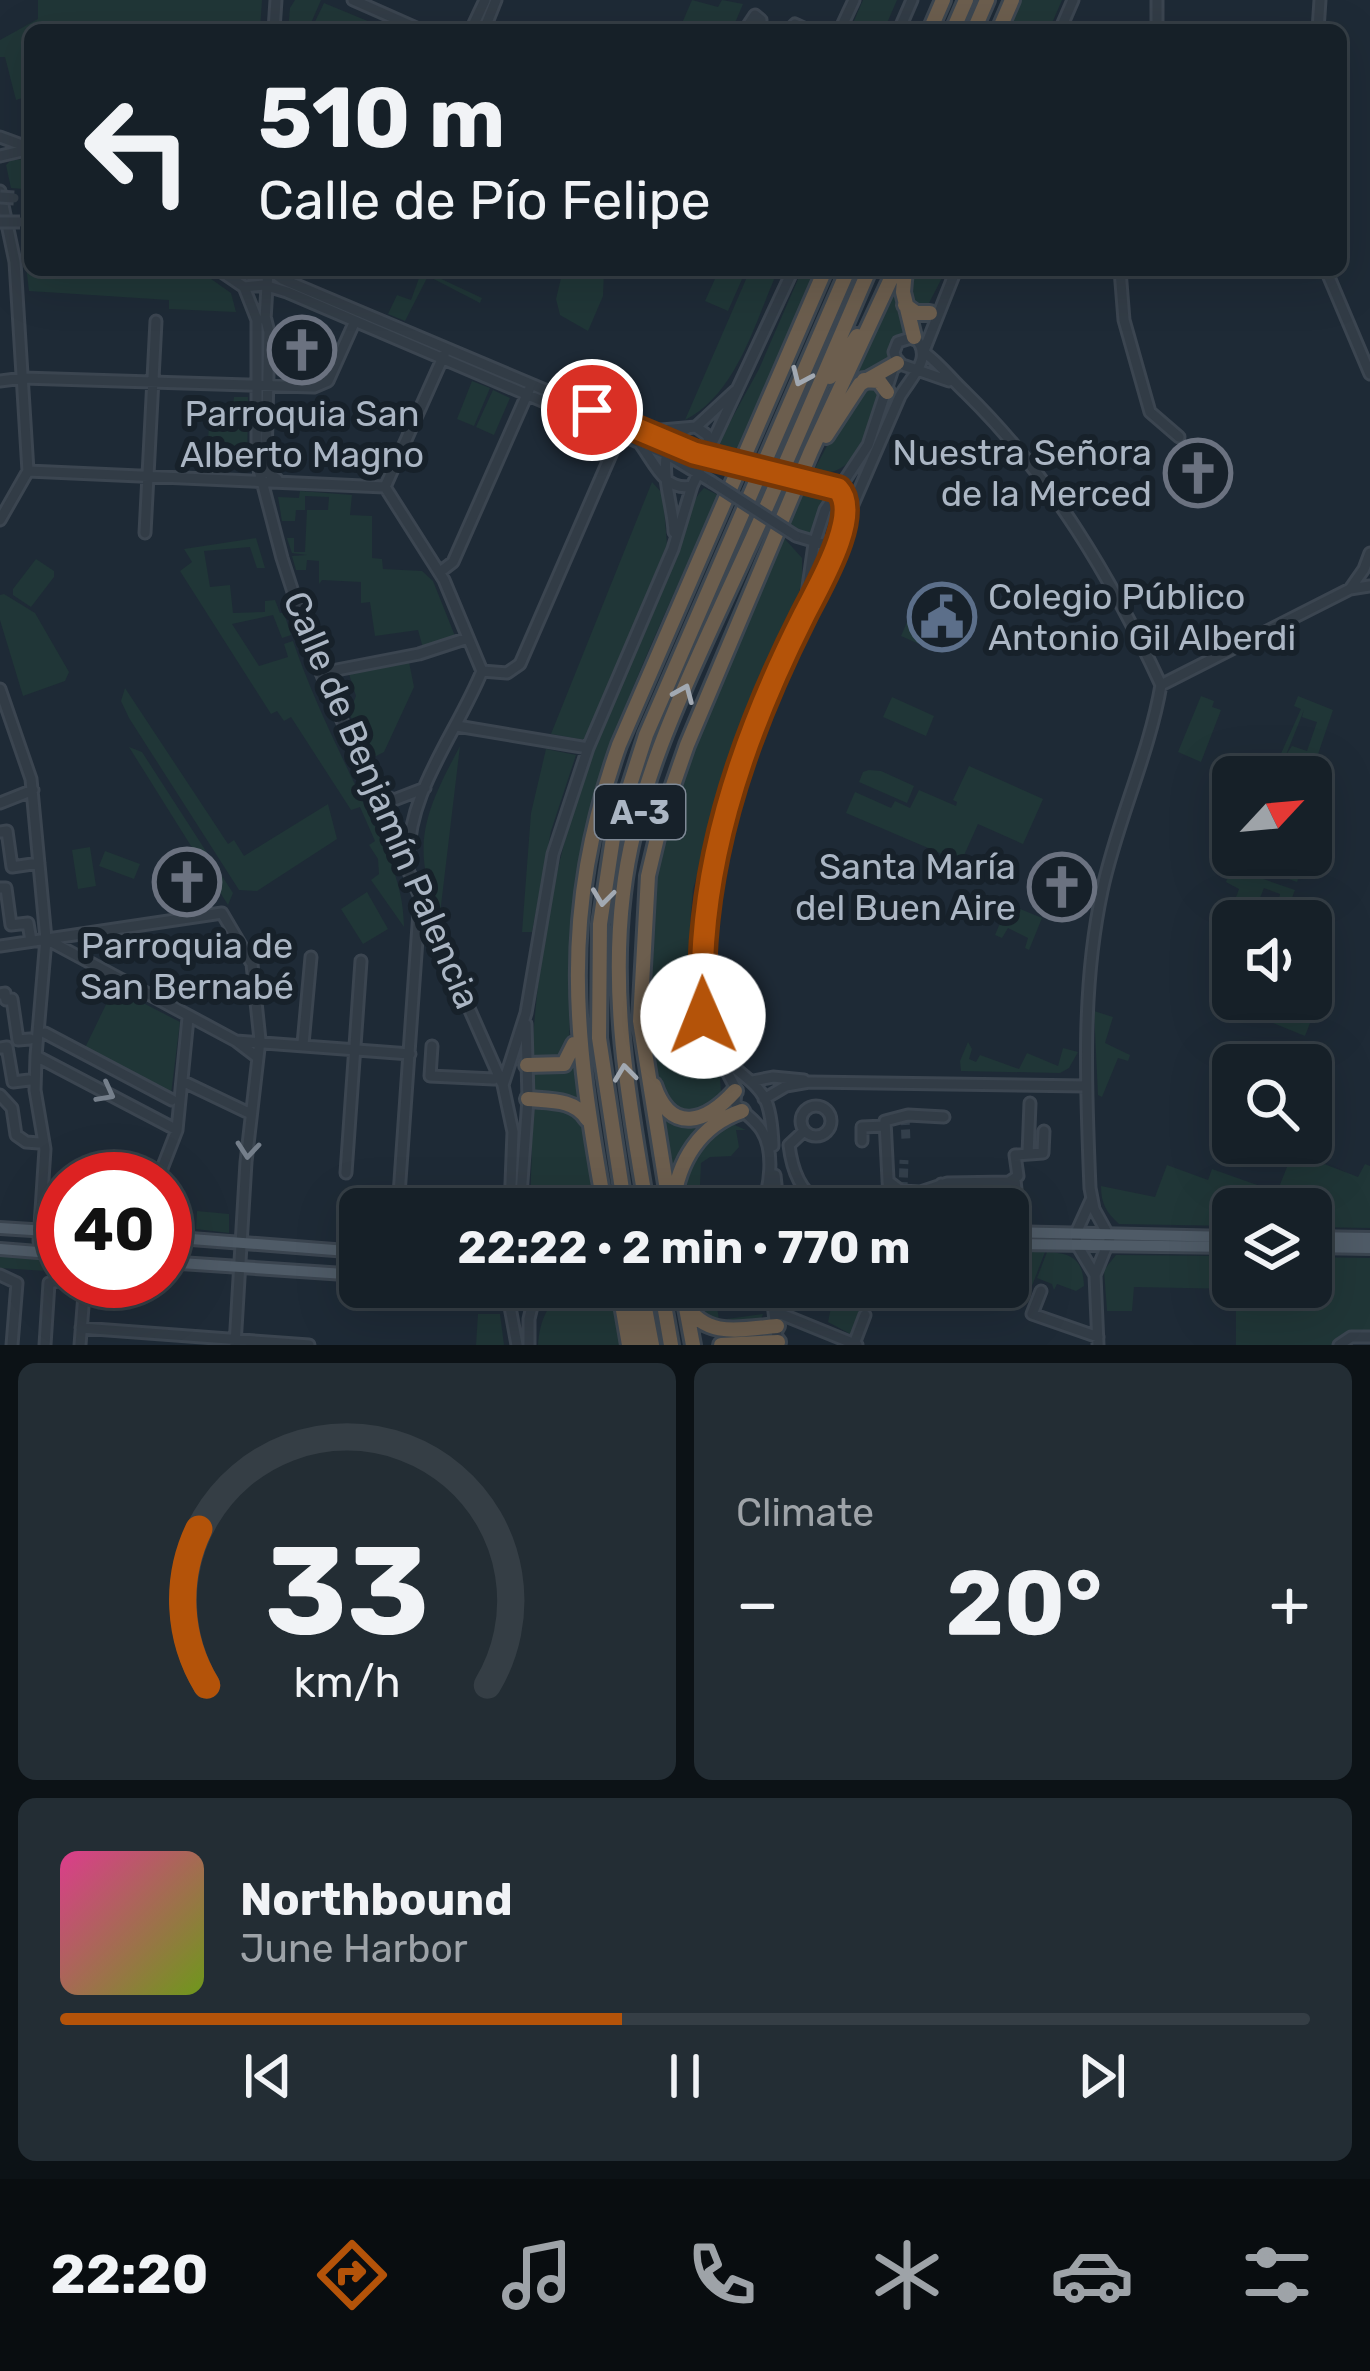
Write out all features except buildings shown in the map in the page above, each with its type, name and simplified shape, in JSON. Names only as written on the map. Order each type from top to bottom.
[{"type":"highway","points":[[527,1064],[565,1064],[574,1050],[581,897],[602,794],[822,276]]},
{"type":"highway","name":"A-3","points":[[622,1188],[598,1038],[600,925],[614,838],[646,735],[845,276]]},
{"type":"highway","name":"A-3","points":[[643,1188],[618,1004],[619,928],[627,866],[664,741],[866,276]]},
{"type":"highway","points":[[812,400],[892,276]]},
{"type":"highway","points":[[668,1188],[640,1021],[648,876],[662,817],[687,745],[811,451],[893,276]]},
{"type":"highway","points":[[905,276],[905,305],[921,346]]},
{"type":"highway","points":[[905,305],[916,314],[936,307]]},
{"type":"highway","points":[[788,510],[813,458],[864,380],[897,363]]},
{"type":"highway","points":[[864,380],[879,381],[887,392]]},
{"type":"highway","points":[[575,979],[580,1052],[601,1188]]},
{"type":"highway","points":[[640,1021],[656,1092],[669,1110],[687,1119],[700,1119],[715,1112],[735,1090]]},
{"type":"highway","points":[[528,1099],[569,1103],[581,1109],[600,1180]]},
{"type":"highway","points":[[676,1188],[701,1136],[722,1118],[744,1112]]},
{"type":"highway","points":[[622,1308],[628,1345]]},
{"type":"highway","points":[[639,1308],[640,1345]]},
{"type":"highway","points":[[643,1308],[652,1345]]},
{"type":"highway","points":[[665,1308],[671,1345]]},
{"type":"highway","points":[[686,1308],[693,1345]]},
{"type":"highway","points":[[687,1308],[713,1329],[777,1331]]},
{"type":"highway","points":[[721,1345],[777,1331]]},
{"type":"main road","points":[[0,1228],[36,1231]]},
{"type":"main road","points":[[1029,1234],[1107,1245],[1212,1246]]},
{"type":"main road","points":[[1107,1245],[1212,1238]]},
{"type":"main road","points":[[1332,1238],[1370,1238]]},
{"type":"main road","points":[[192,1239],[339,1250]]},
{"type":"main road","points":[[1029,1243],[1079,1239]]},
{"type":"main road","points":[[1332,1247],[1370,1248]]},
{"type":"main road","points":[[0,1249],[36,1251]]},
{"type":"main road","points":[[192,1264],[339,1274]]},
{"type":"street","points":[[353,0],[407,24]]},
{"type":"street","points":[[0,194],[15,262],[28,471],[0,520]]},
{"type":"street","points":[[11,241],[0,262],[15,262]]},
{"type":"street","name":"Calle de Benjamín Palencia","points":[[262,387],[269,332],[267,276]]},
{"type":"street","points":[[278,276],[669,448],[710,452],[723,460],[838,489],[848,502],[848,515]]},
{"type":"street","points":[[432,1046],[430,1076],[498,1082],[508,1064],[526,1012],[553,854],[588,748],[673,549],[692,486],[790,276]]},
{"type":"street","points":[[768,1188],[767,1142],[735,1103],[735,1090],[707,1036],[702,949],[710,874],[731,790],[953,276]]},
{"type":"street","points":[[1120,276],[1124,320],[1150,412],[1179,437]]},
{"type":"street","points":[[1329,276],[1370,374]]},
{"type":"street","points":[[239,280],[264,285],[445,353]]},
{"type":"street","name":"Calle de Benjamín Palencia","points":[[239,280],[257,320],[264,477],[321,673],[508,1097],[514,1151],[511,1188]]},
{"type":"street","name":"Calle de Benjamín Palencia","points":[[259,343],[266,316]]},
{"type":"street","points":[[145,533],[156,321]]},
{"type":"street","points":[[0,381],[300,388],[328,381],[356,321]]},
{"type":"street","points":[[897,363],[898,342],[921,346],[1009,438],[1076,527],[1125,610],[1161,685],[1098,911],[1087,999],[1091,1200],[1079,1239],[1094,1275],[1098,1341],[1032,1314],[1041,1292]]},
{"type":"street","points":[[385,487],[445,353]]},
{"type":"street","points":[[897,363],[954,382]]},
{"type":"street","points":[[805,613],[814,544],[825,510],[868,445],[897,363]]},
{"type":"street","points":[[673,549],[669,448],[715,412],[746,378]]},
{"type":"street","points":[[529,389],[618,437],[692,427],[707,434],[710,452]]},
{"type":"street","points":[[440,572],[453,562],[529,389]]},
{"type":"street","points":[[482,671],[508,673],[520,664],[618,437]]},
{"type":"street","points":[[642,437],[668,483],[692,486]]},
{"type":"street","points":[[669,448],[796,536],[824,544],[839,536]]},
{"type":"street","points":[[28,471],[148,478],[264,477],[385,487]]},
{"type":"street","points":[[819,484],[850,473]]},
{"type":"street","points":[[385,487],[440,572],[482,671],[411,824],[409,870]]},
{"type":"street","points":[[796,536],[810,565]]},
{"type":"street","points":[[1350,589],[1370,553]]},
{"type":"street","points":[[1161,685],[1350,589],[1370,584],[1364,569]]},
{"type":"street","points":[[321,673],[419,654],[468,638]]},
{"type":"street","points":[[0,691],[33,790],[46,939],[35,1090],[45,1152]]},
{"type":"street","points":[[458,726],[588,748]]},
{"type":"street","points":[[374,791],[394,800],[425,788]]},
{"type":"street","points":[[387,820],[396,805],[425,788]]},
{"type":"street","points":[[0,803],[33,790]]},
{"type":"street","points":[[0,832],[7,831],[12,866],[39,863]]},
{"type":"street","points":[[0,889],[6,888],[11,925],[28,923],[31,941]]},
{"type":"street","points":[[400,1188],[420,895]]},
{"type":"street","points":[[0,946],[223,913],[252,964],[260,1040],[235,1342]]},
{"type":"street","points":[[417,960],[436,931]]},
{"type":"street","points":[[46,939],[236,1041],[257,1057]]},
{"type":"street","points":[[424,944],[446,952]]},
{"type":"street","points":[[303,1044],[310,956]]},
{"type":"street","points":[[346,1173],[361,961]]},
{"type":"street","points":[[0,994],[12,999],[18,1040],[30,1039]]},
{"type":"street","points":[[522,1188],[528,1099],[526,1012]]},
{"type":"street","points":[[168,1152],[177,1130],[188,1018]]},
{"type":"street","points":[[45,1033],[172,1100]]},
{"type":"street","points":[[236,1041],[410,1054]]},
{"type":"street","points":[[0,1048],[8,1046],[13,1082],[28,1080]]},
{"type":"street","name":"Calle de Benjamín Palencia","points":[[488,1048],[508,1064]]},
{"type":"street","points":[[719,1055],[760,1087],[772,1122],[776,1188]]},
{"type":"street","points":[[36,1056],[177,1130]]},
{"type":"street","points":[[508,1064],[527,1064]]},
{"type":"street","points":[[735,1090],[773,1077],[809,1082],[1086,1086]]},
{"type":"street","points":[[182,1081],[251,1114]]},
{"type":"street","points":[[744,1112],[756,1110],[786,1086],[809,1082]]},
{"type":"street","points":[[0,1095],[12,1108],[16,1135],[39,1143]]},
{"type":"street","points":[[508,1097],[528,1099]]},
{"type":"street","points":[[1028,1154],[1030,1103]]},
{"type":"street","points":[[889,1188],[885,1121],[908,1115],[944,1117]]},
{"type":"street","points":[[862,1141],[862,1127],[884,1126]]},
{"type":"street","points":[[803,1131],[789,1145],[792,1170],[804,1188]]},
{"type":"street","points":[[1016,1188],[1015,1155],[1043,1153],[1044,1131]]},
{"type":"street","points":[[874,1178],[888,1179],[896,1189],[909,1192],[940,1184],[1015,1180]]},
{"type":"street","points":[[940,1184],[940,1188]]},
{"type":"street","points":[[1091,1200],[1107,1245],[1094,1275]]},
{"type":"street","points":[[1079,1239],[1100,1220]]},
{"type":"street","points":[[0,1275],[17,1283],[12,1345]]},
{"type":"street","points":[[45,1345],[47,1308]]},
{"type":"street","points":[[80,1345],[82,1308]]},
{"type":"street","points":[[504,1308],[517,1345]]},
{"type":"street","points":[[530,1345],[532,1308]]},
{"type":"street","points":[[777,1331],[855,1344],[865,1315]]},
{"type":"street","points":[[81,1328],[309,1345]]},
{"type":"street","points":[[1339,1345],[1351,1337],[1370,1337]]},
{"type":"green space","points":[[38,0],[262,0],[260,24],[29,24],[38,19]]},
{"type":"green space","points":[[295,0],[321,0],[311,24],[289,24]]},
{"type":"green space","points":[[692,0],[718,7],[722,0],[743,4],[735,24],[682,24]]},
{"type":"green space","points":[[863,0],[897,0],[887,24],[853,24]]},
{"type":"green space","points":[[1021,0],[1062,0],[1052,24],[1011,24]]},
{"type":"green space","points":[[324,3],[370,22],[369,24],[314,24]]},
{"type":"green space","points":[[24,27],[24,100],[16,100],[5,57],[0,57],[0,40]]},
{"type":"green space","points":[[24,159],[23,189],[11,188],[6,165]]},
{"type":"green space","points":[[27,276],[207,276],[231,293],[236,312],[169,309],[169,300],[29,291]]},
{"type":"green space","points":[[420,276],[428,276],[405,321],[388,314],[397,295],[411,300]]},
{"type":"green space","points":[[428,276],[482,298],[480,303]]},
{"type":"green space","points":[[562,276],[604,276],[603,296],[588,331],[560,315],[556,299]]},
{"type":"green space","points":[[716,276],[743,276],[728,311],[705,301]]},
{"type":"green space","points":[[747,276],[776,276],[731,375],[703,408],[685,420]]},
{"type":"green space","points":[[799,276],[815,276],[736,455],[722,451],[719,442],[759,369]]},
{"type":"green space","points":[[900,276],[906,330],[884,363],[864,374],[838,409]]},
{"type":"green space","points":[[909,276],[943,276],[927,307],[913,309]]},
{"type":"green space","points":[[472,381],[490,388],[474,426],[457,419]]},
{"type":"green space","points":[[870,382],[882,392],[860,448],[841,468],[812,474],[855,393]]},
{"type":"green space","points":[[493,390],[510,398],[494,435],[476,427]]},
{"type":"green space","points":[[234,397],[248,397],[247,470],[230,468],[231,446],[208,444],[209,422],[231,423]]},
{"type":"green space","points":[[652,482],[663,494],[667,545],[585,740],[551,734]]},
{"type":"green space","points":[[805,487],[829,492],[809,536],[789,525]]},
{"type":"green space","points":[[704,488],[718,495],[627,702],[586,831],[574,913],[569,1052],[560,1059],[538,1059],[532,1052],[539,975],[570,822],[604,726],[671,571],[688,516]]},
{"type":"green space","points":[[300,491],[352,495],[350,515],[372,516],[372,558],[382,559],[383,569],[422,571],[433,581],[455,636],[423,648],[418,630],[375,636],[370,602],[361,603],[361,582],[322,580],[319,584],[319,561],[307,560],[306,570],[296,570],[292,556],[307,555],[292,553],[287,538],[294,538],[294,552],[305,552],[307,510],[328,510],[329,497],[305,496],[305,510],[296,510],[295,521],[282,521],[278,497],[299,498]]},
{"type":"green space","points":[[256,538],[265,568],[257,568],[250,547],[204,551],[210,587],[230,585],[233,613],[265,612],[265,601],[275,600],[284,613],[291,635],[282,638],[273,615],[232,624],[259,666],[288,657],[284,644],[293,641],[391,864],[404,927],[371,880],[379,874],[378,859],[369,845],[375,841],[360,807],[351,810],[291,717],[284,721],[277,711],[271,714],[180,571],[192,562],[184,549]]},
{"type":"green space","points":[[784,538],[802,558],[794,612],[730,760],[693,889],[695,1035],[720,1078],[721,1091],[712,1106],[682,1115],[659,1092],[650,1059],[648,943],[655,882],[688,765]]},
{"type":"green space","points":[[36,559],[54,571],[54,577],[31,607],[13,595],[13,589]]},
{"type":"green space","points":[[0,595],[35,613],[69,672],[65,681],[23,696],[0,620]]},
{"type":"green space","points":[[908,620],[940,634],[933,650],[901,636]]},
{"type":"green space","points":[[409,662],[414,687],[384,752],[370,759],[349,713],[356,696],[349,674]]},
{"type":"green space","points":[[125,688],[228,844],[234,840],[244,856],[328,804],[337,839],[257,891],[239,890],[129,718],[121,701]]},
{"type":"green space","points":[[1201,696],[1221,710],[1201,762],[1178,752]]},
{"type":"green space","points":[[1298,696],[1333,710],[1317,756],[1280,756],[1301,709],[1294,706]],"holes":[[[1304,710],[1302,717],[1317,722],[1307,751],[1292,746],[1286,755]]]},
{"type":"green space","points":[[892,697],[934,716],[926,736],[883,717]]},
{"type":"green space","points":[[460,746],[440,914],[425,868],[426,828],[438,789]]},
{"type":"green space","points":[[129,747],[142,752],[233,893],[228,905]]},
{"type":"green space","points":[[546,749],[576,755],[551,831],[532,932],[522,932],[531,813]]},
{"type":"green space","points":[[969,766],[1043,799],[1023,844],[978,824],[961,862],[846,813],[855,792],[891,808],[895,801],[910,808],[919,790],[956,806],[953,800]]},
{"type":"green space","points":[[869,770],[914,786],[907,803],[859,782]]},
{"type":"green space","points":[[90,847],[96,886],[78,889],[72,850]]},
{"type":"green space","points":[[105,851],[140,864],[134,879],[99,866]]},
{"type":"green space","points":[[1228,876],[1254,876],[1295,890],[1291,900],[1279,899],[1280,894],[1264,888],[1259,900],[1235,900],[1239,889],[1226,882]]},
{"type":"green space","points":[[367,892],[388,929],[363,944],[341,909]]},
{"type":"green space","points":[[1008,904],[1042,918],[1029,950],[1025,948],[1028,938],[1008,928],[1002,938],[995,935]]},
{"type":"green space","points":[[114,988],[180,1022],[170,1102],[82,1054]]},
{"type":"green space","points":[[1094,1011],[1113,1017],[1105,1043],[1130,1055],[1128,1061],[1118,1058],[1102,1097],[1098,1095]]},
{"type":"green space","points":[[1266,1020],[1311,1020],[1305,1036]]},
{"type":"green space","points":[[968,1042],[969,1059],[976,1062],[980,1055],[1019,1069],[1027,1053],[1058,1066],[1063,1048],[1078,1052],[1060,1073],[961,1071]]},
{"type":"green space","points":[[575,1068],[579,1100],[532,1093],[534,1071]]},
{"type":"green space","points":[[541,1106],[574,1111],[580,1118],[595,1188],[531,1188],[533,1111]]},
{"type":"green space","points":[[660,1108],[711,1121],[674,1176]]},
{"type":"green space","points":[[730,1123],[746,1130],[736,1130],[739,1147],[731,1156],[710,1157],[701,1163],[701,1188],[682,1188],[693,1152]]},
{"type":"green space","points":[[1288,1164],[1324,1164],[1358,1177],[1365,1164],[1370,1166],[1370,1228],[1332,1227],[1332,1188],[1279,1188]]},
{"type":"green space","points":[[1167,1165],[1208,1180],[1212,1169],[1266,1188],[1212,1188],[1212,1226],[1119,1224],[1102,1197],[1101,1186],[1155,1197]]},
{"type":"green space","points":[[197,1211],[229,1214],[229,1233],[196,1229]]},
{"type":"green space","points":[[1029,1252],[1045,1252],[1029,1294]]},
{"type":"green space","points":[[1047,1252],[1075,1260],[1084,1286],[1076,1291],[1057,1284],[1054,1290],[1052,1284],[1037,1278]]},
{"type":"green space","points":[[1116,1255],[1212,1256],[1212,1289],[1134,1287],[1132,1311],[1107,1311],[1104,1270]]},
{"type":"green space","points":[[0,1256],[36,1258],[36,1270],[0,1268]]},
{"type":"green space","points":[[1332,1257],[1370,1258],[1370,1333],[1344,1334],[1333,1345],[1236,1345],[1236,1308],[1332,1308]]},
{"type":"green space","points":[[550,1308],[617,1308],[624,1345],[538,1345]]},
{"type":"green space","points":[[695,1308],[717,1308],[719,1320],[763,1314],[761,1319],[724,1325]]},
{"type":"green space","points":[[831,1308],[863,1308],[852,1335],[828,1322]]},
{"type":"green space","points":[[478,1314],[500,1314],[504,1345],[476,1345]]},
{"type":"tunnel","points":[[905,1116],[906,1142]]},
{"type":"tunnel","points":[[903,1188],[904,1160]]},
{"type":"place","name":"Parroquia San Alberto Magno","points":[[302,350]]},
{"type":"place","name":"Nuestra Señora de la Merced","points":[[1198,473]]},
{"type":"place","name":"Colegio Público Antonio Gil Alberdi","points":[[942,617]]},
{"type":"place","name":"Parroquia de San Bernabé","points":[[187,882]]},
{"type":"place","name":"Santa María del Buen Aire","points":[[1062,887]]},
{"type":"route","points":[[592,410],[694,453],[838,489],[848,502],[848,515],[830,562],[731,790],[707,900],[703,1016]]}]
